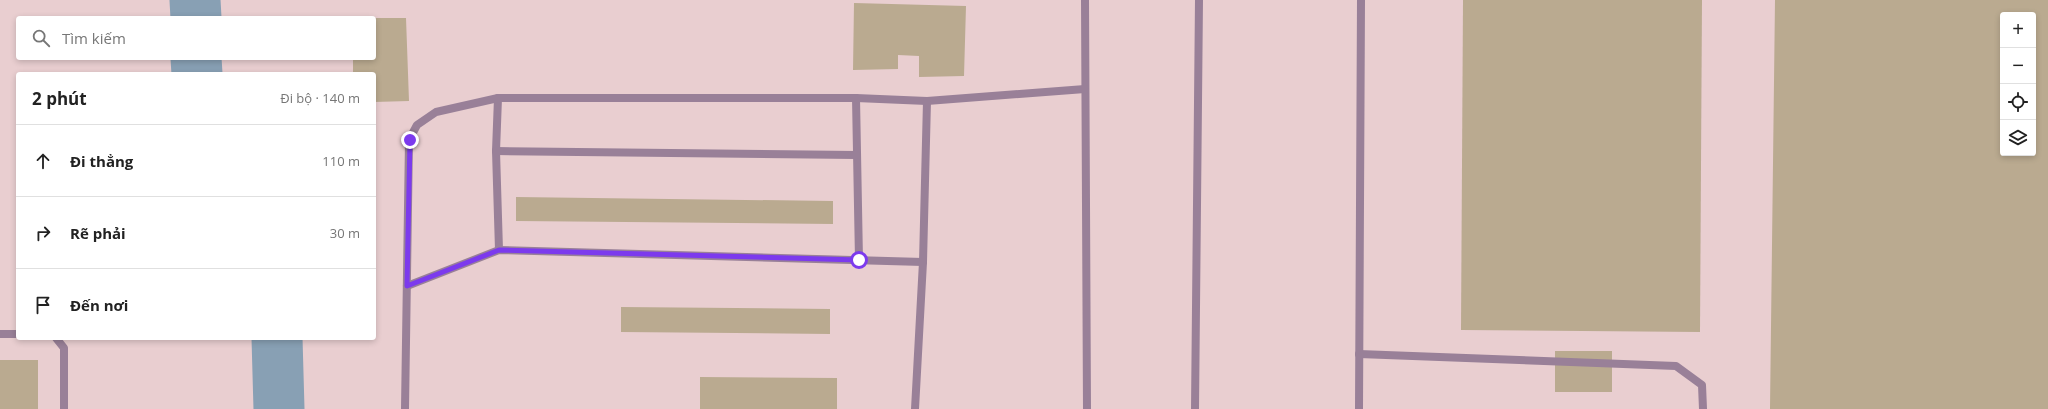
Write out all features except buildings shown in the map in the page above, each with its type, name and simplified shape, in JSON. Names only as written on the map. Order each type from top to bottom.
[{"type":"lane","points":[[1085,0],[1087,409]]},
{"type":"lane","points":[[1195,409],[1199,0]]},
{"type":"lane","points":[[1359,409],[1361,0]]},
{"type":"lane","points":[[405,409],[410,140],[417,125],[436,112],[498,98],[856,98],[927,101],[1085,89]]},
{"type":"lane","points":[[498,98],[496,151],[499,250]]},
{"type":"lane","points":[[856,98],[859,260]]},
{"type":"lane","points":[[915,409],[923,262],[927,101]]},
{"type":"lane","points":[[496,151],[856,155]]},
{"type":"lane","points":[[407,286],[499,250],[923,262]]},
{"type":"lane","points":[[0,334],[16,334]]},
{"type":"lane","points":[[58,340],[64,348],[64,409]]},
{"type":"lane","points":[[1359,354],[1676,366],[1702,385],[1703,409]]},
{"type":"shaded area","points":[[0,0],[2048,0],[2048,409],[0,409]]},
{"type":"waterway","points":[[195,0],[196,16]]},
{"type":"waterway","points":[[196,60],[197,72]]},
{"type":"waterway","points":[[277,340],[279,409]]},
{"type":"route","points":[[410,140],[407,286],[499,250],[859,260]]}]
